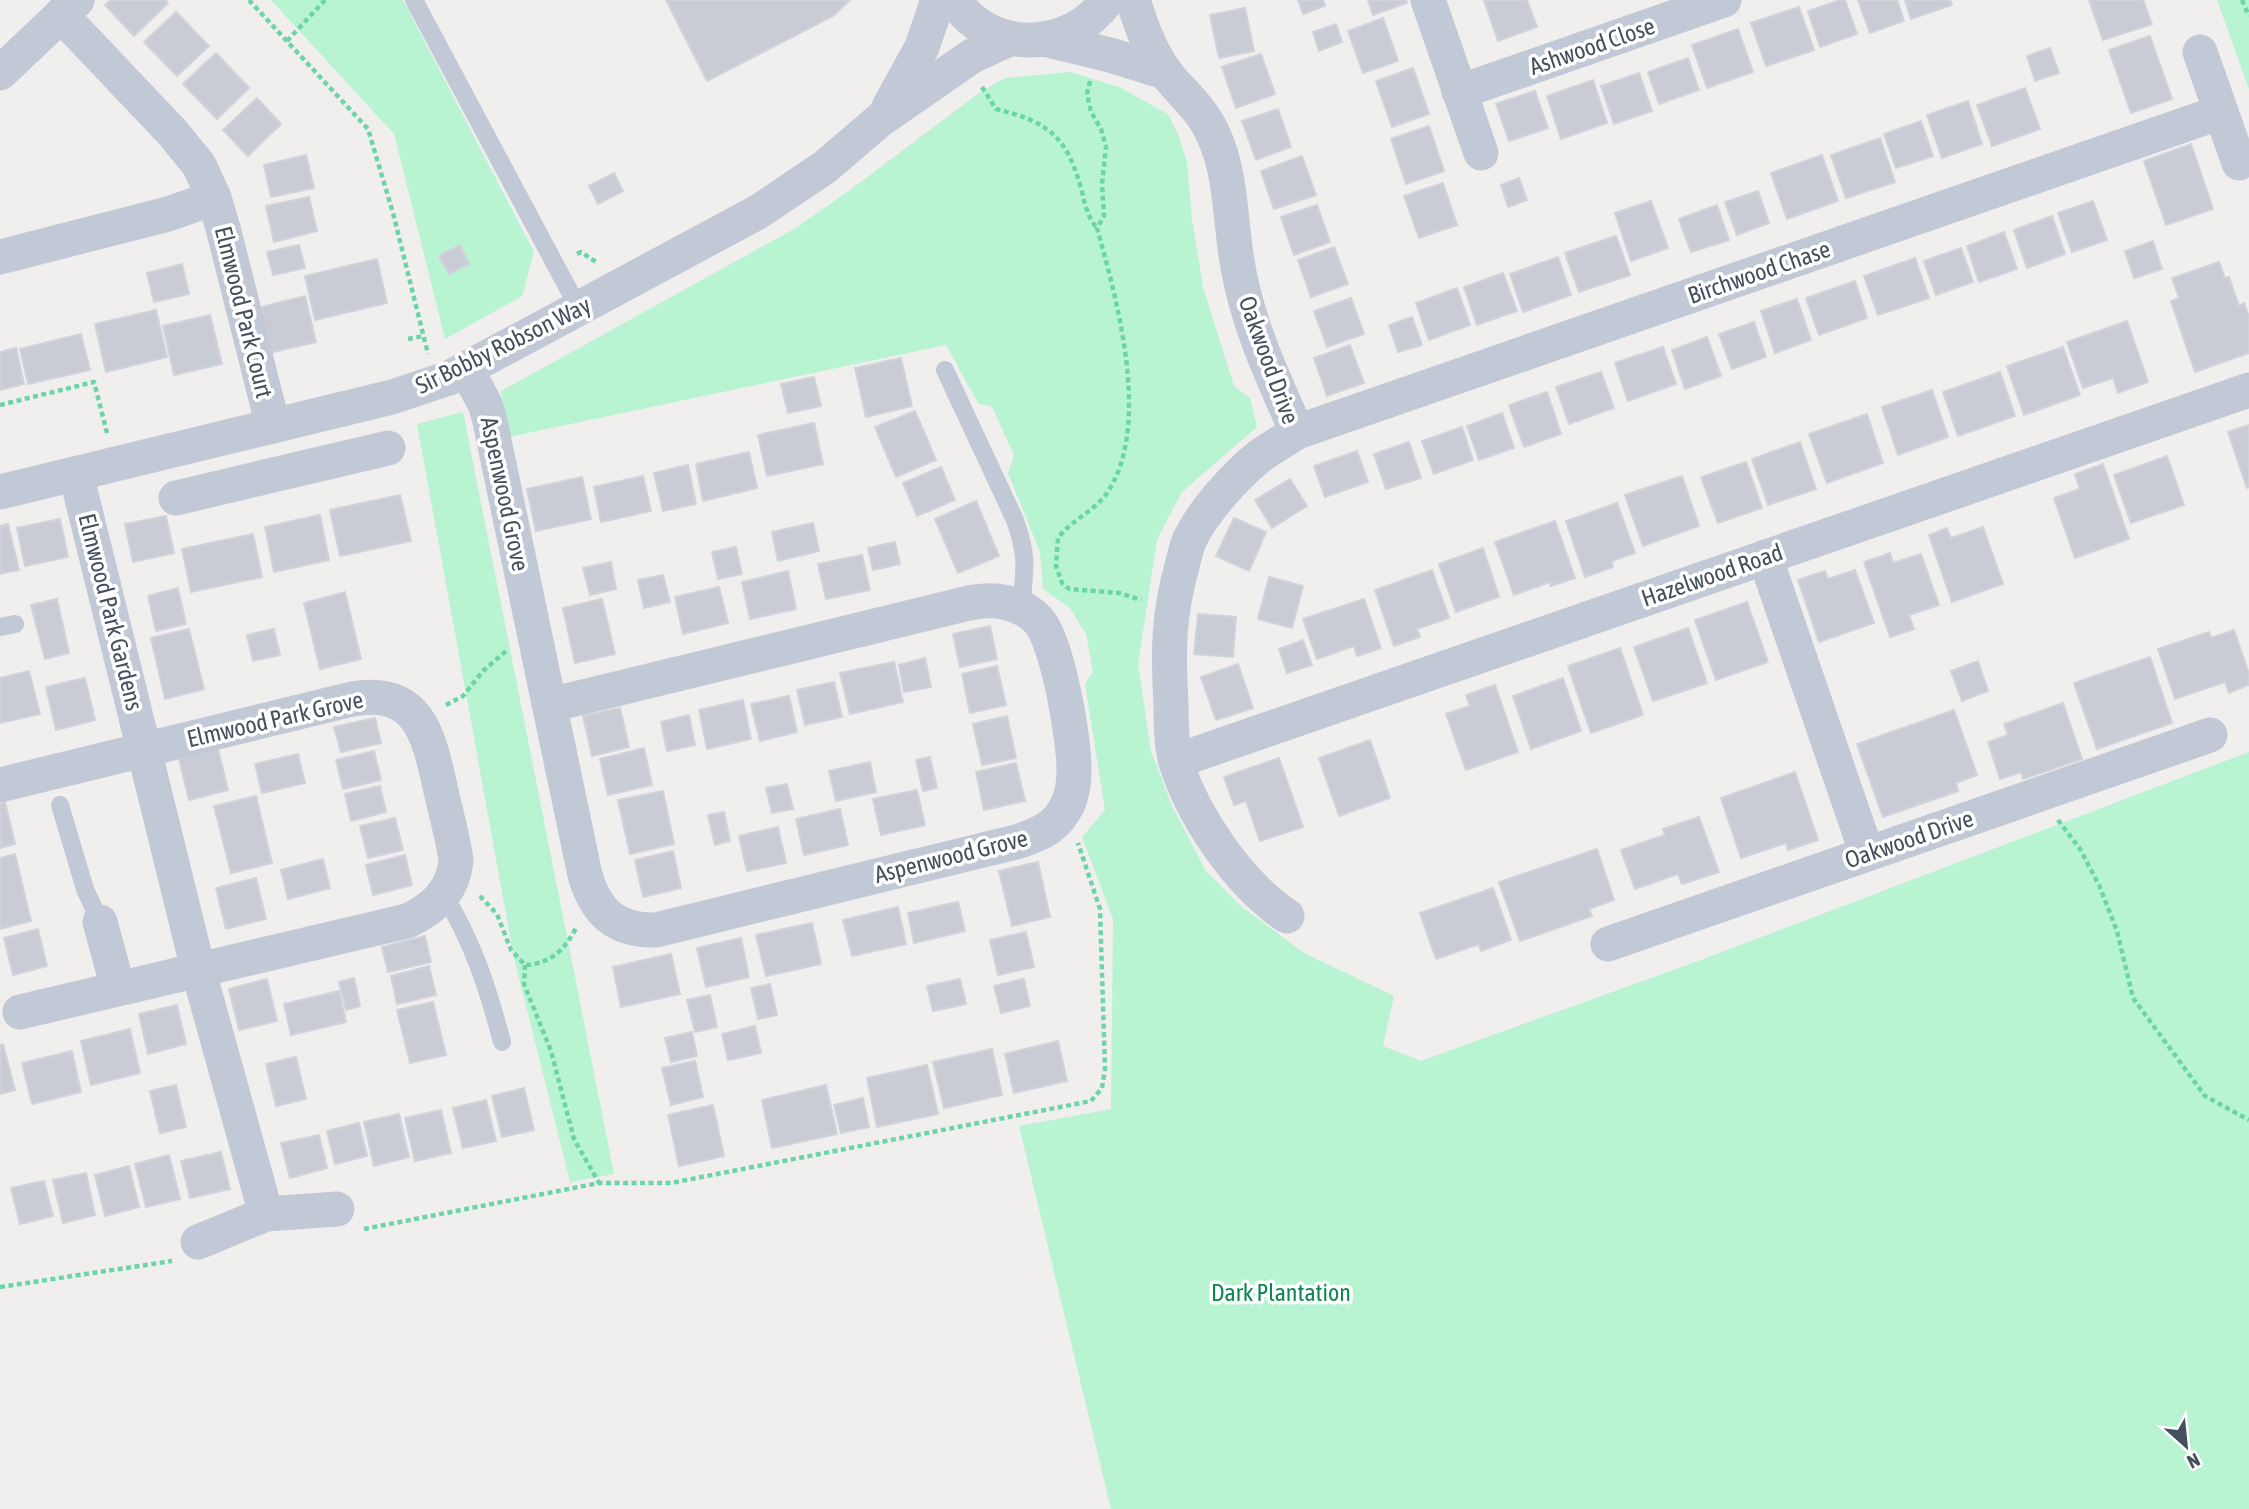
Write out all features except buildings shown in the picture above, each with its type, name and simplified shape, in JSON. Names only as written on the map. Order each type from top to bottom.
[{"type":"street","name":"Sir Bobby Robson Way","points":[[881,119],[914,64],[938,0]]},
{"type":"street","points":[[954,0],[967,16],[982,27],[1009,39],[1025,41],[1068,32],[1088,20],[1107,0]]},
{"type":"street","name":"Oakwood Drive","points":[[1133,0],[1142,29],[1165,72],[1194,102],[1214,135],[1225,166],[1238,268],[1252,329],[1297,432],[1261,456],[1231,483],[1189,541],[1172,607],[1168,645],[1171,721],[1176,761],[1198,812],[1232,865],[1258,894],[1287,916]]},
{"type":"street","points":[[1428,0],[1481,153]]},
{"type":"street","name":"Ashwood Close","points":[[1459,92],[1724,0]]},
{"type":"street","name":"Elmwood Park Court","points":[[0,73],[69,7],[199,165],[214,198],[223,228],[273,426]]},
{"type":"street","name":"Sir Bobby Robson Way","points":[[0,492],[348,408],[416,390],[451,376],[758,212],[825,167],[881,119],[972,57],[1009,39]]},
{"type":"street","name":"Oakwood Drive","points":[[1044,39],[1165,72]]},
{"type":"street","points":[[2200,52],[2239,163]]},
{"type":"street","name":"Birchwood Chase","points":[[1297,432],[2221,112]]},
{"type":"street","name":"Elmwood Park Court","points":[[0,257],[168,214],[214,198]]},
{"type":"street","name":"Aspenwood Grove","points":[[451,376],[485,404],[489,417],[585,875],[593,896],[606,915],[635,929],[656,930],[1016,842],[1042,832],[1060,818],[1066,808]]},
{"type":"street","name":"Hazelwood Road","points":[[1176,761],[2249,390]]},
{"type":"street","points":[[196,444],[191,495],[373,451],[348,408]]},
{"type":"street","name":"Elmwood Park Gardens","points":[[76,474],[198,969],[266,1214]]},
{"type":"street","points":[[1765,557],[1867,854]]},
{"type":"street","points":[[550,705],[968,603],[1002,601],[1021,607],[1040,621],[1048,634],[1057,663],[1074,754],[1073,786],[1066,808]]},
{"type":"street","name":"Elmwood Park Grove","points":[[145,750],[368,696],[397,703],[416,718]]},
{"type":"street","points":[[20,1012],[407,921],[429,910],[448,887],[456,861],[430,746],[423,727],[416,718]]},
{"type":"street","name":"Oakwood Drive","points":[[1608,944],[2210,735]]},
{"type":"street","points":[[0,785],[145,750]]},
{"type":"street","points":[[100,922],[118,988]]},
{"type":"street","points":[[198,1242],[266,1214],[337,1209]]},
{"type":"lane","points":[[414,0],[579,309]]},
{"type":"lane","points":[[945,370],[1015,520],[1023,543],[1026,565],[1021,607]]},
{"type":"lane","points":[[60,805],[85,889],[100,922]]},
{"type":"lane","points":[[448,887],[484,976],[502,1042]]},
{"type":"path","points":[[248,0],[368,129],[393,213],[423,336],[451,376]]},
{"type":"path","points":[[287,41],[326,0]]},
{"type":"path","points":[[2242,0],[2249,16]]},
{"type":"path","points":[[1093,70],[1087,94],[1091,112],[1107,147],[1102,184],[1104,216],[1097,228]]},
{"type":"path","points":[[982,86],[996,109],[1027,117],[1049,129],[1064,146],[1077,173],[1090,220],[1097,228],[1116,298],[1128,369],[1126,443],[1118,473],[1107,494],[1098,504],[1058,538],[1056,566],[1062,583],[1070,589],[1119,593],[1172,607]]},
{"type":"path","points":[[555,265],[581,252],[595,262],[608,261]]},
{"type":"path","points":[[408,340],[423,336]]},
{"type":"path","points":[[0,405],[94,382],[115,465]]},
{"type":"path","points":[[416,718],[463,696],[495,659],[536,636]]},
{"type":"path","points":[[2038,795],[2080,849],[2099,885],[2117,931],[2133,998],[2205,1096],[2249,1120]]},
{"type":"path","points":[[525,965],[524,984],[551,1051],[574,1139],[599,1183],[671,1183],[1091,1101],[1102,1088],[1105,1069],[1100,909],[1066,808]]},
{"type":"path","points":[[448,887],[476,892],[488,903],[502,924],[515,956],[525,965]]},
{"type":"path","points":[[525,965],[544,962],[567,946],[593,896]]},
{"type":"green space","points":[[271,0],[403,0],[534,252],[522,296],[445,339],[394,134]]},
{"type":"green space","points":[[2217,0],[2249,0],[2249,89]]},
{"type":"green space","name":"Dark Plantation","points":[[1070,72],[1119,87],[1168,114],[1187,162],[1192,219],[1203,287],[1234,386],[1250,398],[1257,427],[1182,492],[1157,540],[1138,664],[1151,751],[1172,806],[1206,871],[1241,906],[1304,953],[1394,996],[1383,1046],[1421,1061],[1701,960],[2249,752],[2249,1509],[1111,1509],[1019,1126],[1111,1109],[1113,919],[1082,837],[1105,810],[1085,684],[1093,672],[1086,634],[1070,608],[1043,589],[1040,552],[1008,473],[1014,455],[992,407],[978,403],[946,345],[509,437],[501,391],[794,229],[979,93],[1005,78]]},
{"type":"green space","points":[[463,412],[614,1174],[570,1182],[514,958],[417,424]]}]
